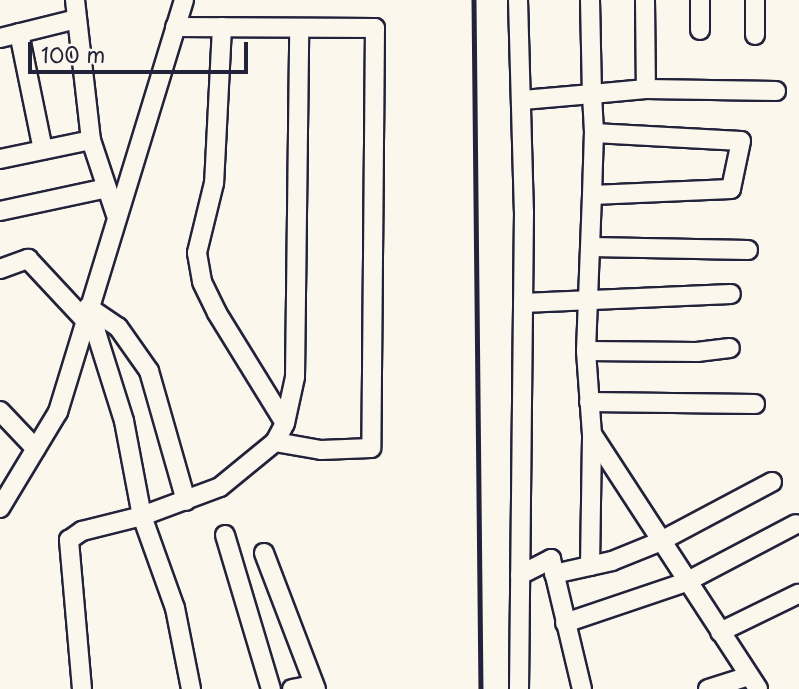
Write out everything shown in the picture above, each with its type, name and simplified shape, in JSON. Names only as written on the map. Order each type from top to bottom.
[{"type":"street","points":[[75,0],[92,141],[116,215]]},
{"type":"street","points":[[0,508],[58,412],[116,215],[184,0]]},
{"type":"street","points":[[518,0],[523,100],[519,689]]},
{"type":"street","points":[[590,0],[594,133],[586,351],[592,434],[590,566]]},
{"type":"street","points":[[645,0],[646,89]]},
{"type":"street","points":[[700,0],[700,30]]},
{"type":"street","points":[[755,0],[755,35]]},
{"type":"street","points":[[0,38],[77,19]]},
{"type":"street","points":[[175,27],[375,29],[370,447],[321,450],[275,442]]},
{"type":"street","points":[[222,27],[214,183],[197,253],[202,282],[217,313],[285,423]]},
{"type":"street","points":[[82,689],[69,540],[82,531],[142,516],[219,486],[275,442],[285,423],[295,377],[299,29]]},
{"type":"street","points":[[19,33],[43,150]]},
{"type":"street","points":[[523,100],[646,89],[776,91]]},
{"type":"street","points":[[592,195],[731,189],[741,141],[594,133]]},
{"type":"street","points":[[0,159],[92,141]]},
{"type":"street","points":[[0,211],[107,188]]},
{"type":"street","points":[[591,247],[748,250]]},
{"type":"street","points":[[0,269],[28,259],[86,314],[96,332],[124,421],[142,516],[175,608],[191,689]]},
{"type":"street","points":[[523,303],[588,303],[731,294]]},
{"type":"street","points":[[86,314],[118,327],[149,371],[186,500]]},
{"type":"street","points":[[586,351],[697,352],[730,348]]},
{"type":"street","points":[[589,402],[755,404]]},
{"type":"street","points":[[0,411],[36,449]]},
{"type":"street","points":[[592,434],[659,542],[754,682],[708,689]]},
{"type":"street","points":[[554,574],[590,566],[659,542],[772,482]]},
{"type":"street","points":[[565,623],[686,582],[796,524]]},
{"type":"street","points":[[225,535],[271,689]]},
{"type":"street","points":[[264,553],[314,687],[292,689]]},
{"type":"street","points":[[520,575],[551,558],[582,689]]},
{"type":"street","points":[[720,632],[798,593]]},
{"type":"railway","points":[[474,0],[481,689]]}]
